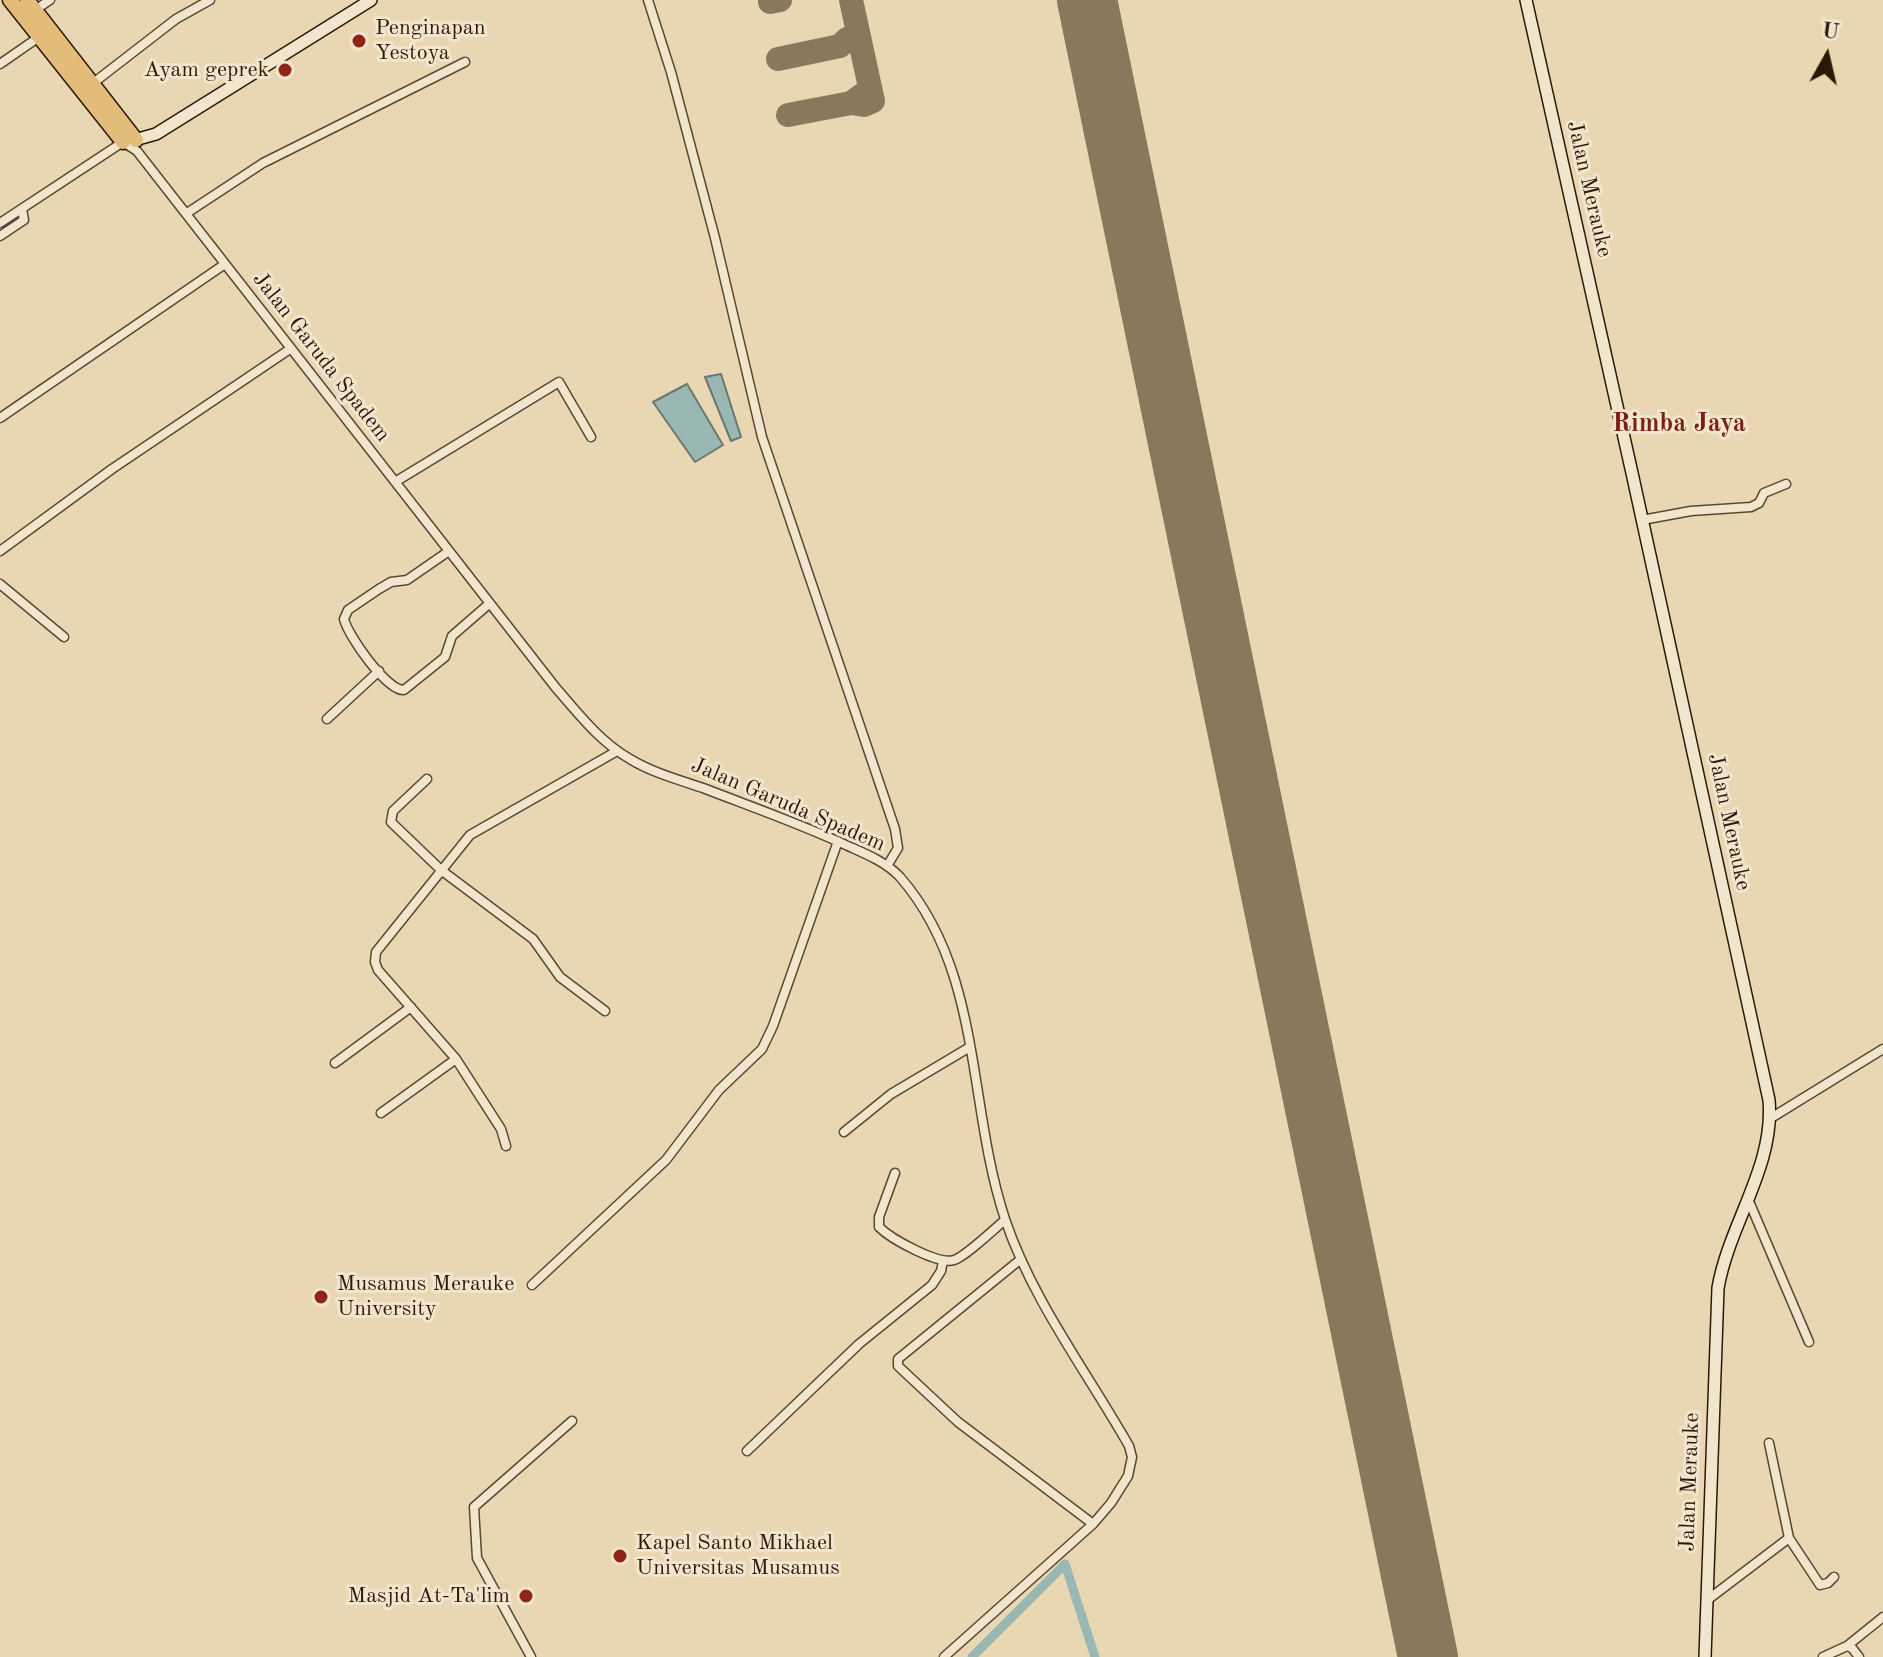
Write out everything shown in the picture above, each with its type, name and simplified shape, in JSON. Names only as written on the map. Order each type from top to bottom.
[{"type":"highway","points":[[10,0],[132,144]]},
{"type":"highway","points":[[31,5],[92,84],[132,144]]},
{"type":"street","points":[[31,5],[50,0]]},
{"type":"street","points":[[92,84],[176,19],[210,0]]},
{"type":"street","points":[[0,223],[132,144],[156,134],[371,0]]},
{"type":"street","points":[[648,0],[671,72],[715,238],[762,437],[895,829],[898,848],[887,866]]},
{"type":"street","name":"Jalan Merauke","points":[[1526,0],[1771,1118],[1762,1158],[1726,1253],[1718,1288],[1705,1657]]},
{"type":"street","points":[[0,64],[39,37]]},
{"type":"street","points":[[187,213],[263,163],[465,62]]},
{"type":"street","name":"Jalan Garuda Spadem","points":[[132,144],[556,688],[617,751],[632,761],[838,841],[887,866],[913,894],[945,949],[956,979],[986,1147],[1005,1220],[1021,1259],[1060,1332],[1131,1451],[1130,1468],[1122,1487],[1093,1524],[944,1657]]},
{"type":"street","points":[[0,236],[24,220],[22,209]]},
{"type":"street","points":[[0,418],[225,264]]},
{"type":"street","points":[[0,551],[112,469],[290,349]]},
{"type":"street","points":[[395,482],[559,382],[591,437]]},
{"type":"street","points":[[1642,520],[1691,511],[1751,507],[1759,503],[1764,493],[1786,484]]},
{"type":"street","points":[[449,551],[407,580],[387,584],[348,610],[344,619],[350,634],[379,671],[397,691],[404,690],[445,657],[452,636],[490,603]]},
{"type":"street","points":[[0,584],[64,637]]},
{"type":"street","points":[[327,719],[379,671]]},
{"type":"street","points":[[506,1146],[501,1129],[456,1059],[378,970],[375,958],[379,947],[461,843],[481,827],[617,751]]},
{"type":"street","points":[[427,779],[393,811],[390,819],[441,870],[533,939],[560,977],[605,1011]]},
{"type":"street","points":[[532,1285],[666,1160],[719,1090],[762,1049],[778,1013],[838,841]]},
{"type":"street","points":[[335,1063],[411,1007]]},
{"type":"street","points":[[844,1132],[891,1094],[970,1047]]},
{"type":"street","points":[[1771,1118],[1883,1049]]},
{"type":"street","points":[[381,1113],[456,1059]]},
{"type":"street","points":[[895,1173],[879,1217],[879,1227],[899,1242],[943,1261],[956,1260],[1005,1220]]},
{"type":"street","points":[[1747,1198],[1809,1342]]},
{"type":"street","points":[[1021,1259],[898,1359],[898,1366],[958,1422],[1093,1524]]},
{"type":"street","points":[[747,1451],[859,1344],[932,1285],[943,1261]]},
{"type":"street","points":[[531,1657],[477,1558],[474,1507],[572,1421]]},
{"type":"street","points":[[1769,1443],[1789,1538],[1820,1585],[1834,1577]]},
{"type":"street","points":[[1706,1601],[1789,1538]]},
{"type":"street","points":[[1823,1657],[1847,1646],[1883,1617]]},
{"type":"street","points":[[1847,1646],[1859,1657]]},
{"type":"water","points":[[721,374],[741,437],[731,441],[705,377]]},
{"type":"water","points":[[687,384],[723,445],[695,462],[653,402]]},
{"type":"waterway","points":[[972,1657],[1065,1564],[1095,1657]]},
{"type":"taxiway","points":[[770,2],[780,0]]},
{"type":"taxiway","points":[[851,0],[873,101],[864,105],[851,103]]},
{"type":"taxiway","points":[[778,59],[840,46],[847,39],[859,39]]},
{"type":"taxiway","points":[[788,115],[851,103],[862,95]]},
{"type":"runway","points":[[1087,0],[1428,1657]]},
{"type":"place","name":"Penginapan Yestoya","points":[[359,41]]},
{"type":"place","name":"Ayam geprek","points":[[285,70]]},
{"type":"place","name":"Musamus Merauke University","points":[[321,1297]]},
{"type":"place","name":"Kapel Santo Mikhael Universitas Musamus","points":[[620,1556]]},
{"type":"place","name":"Masjid At-Ta'lim","points":[[526,1596]]},
{"type":"district","name":"Rimba Jaya","points":[[1679,424]]}]
